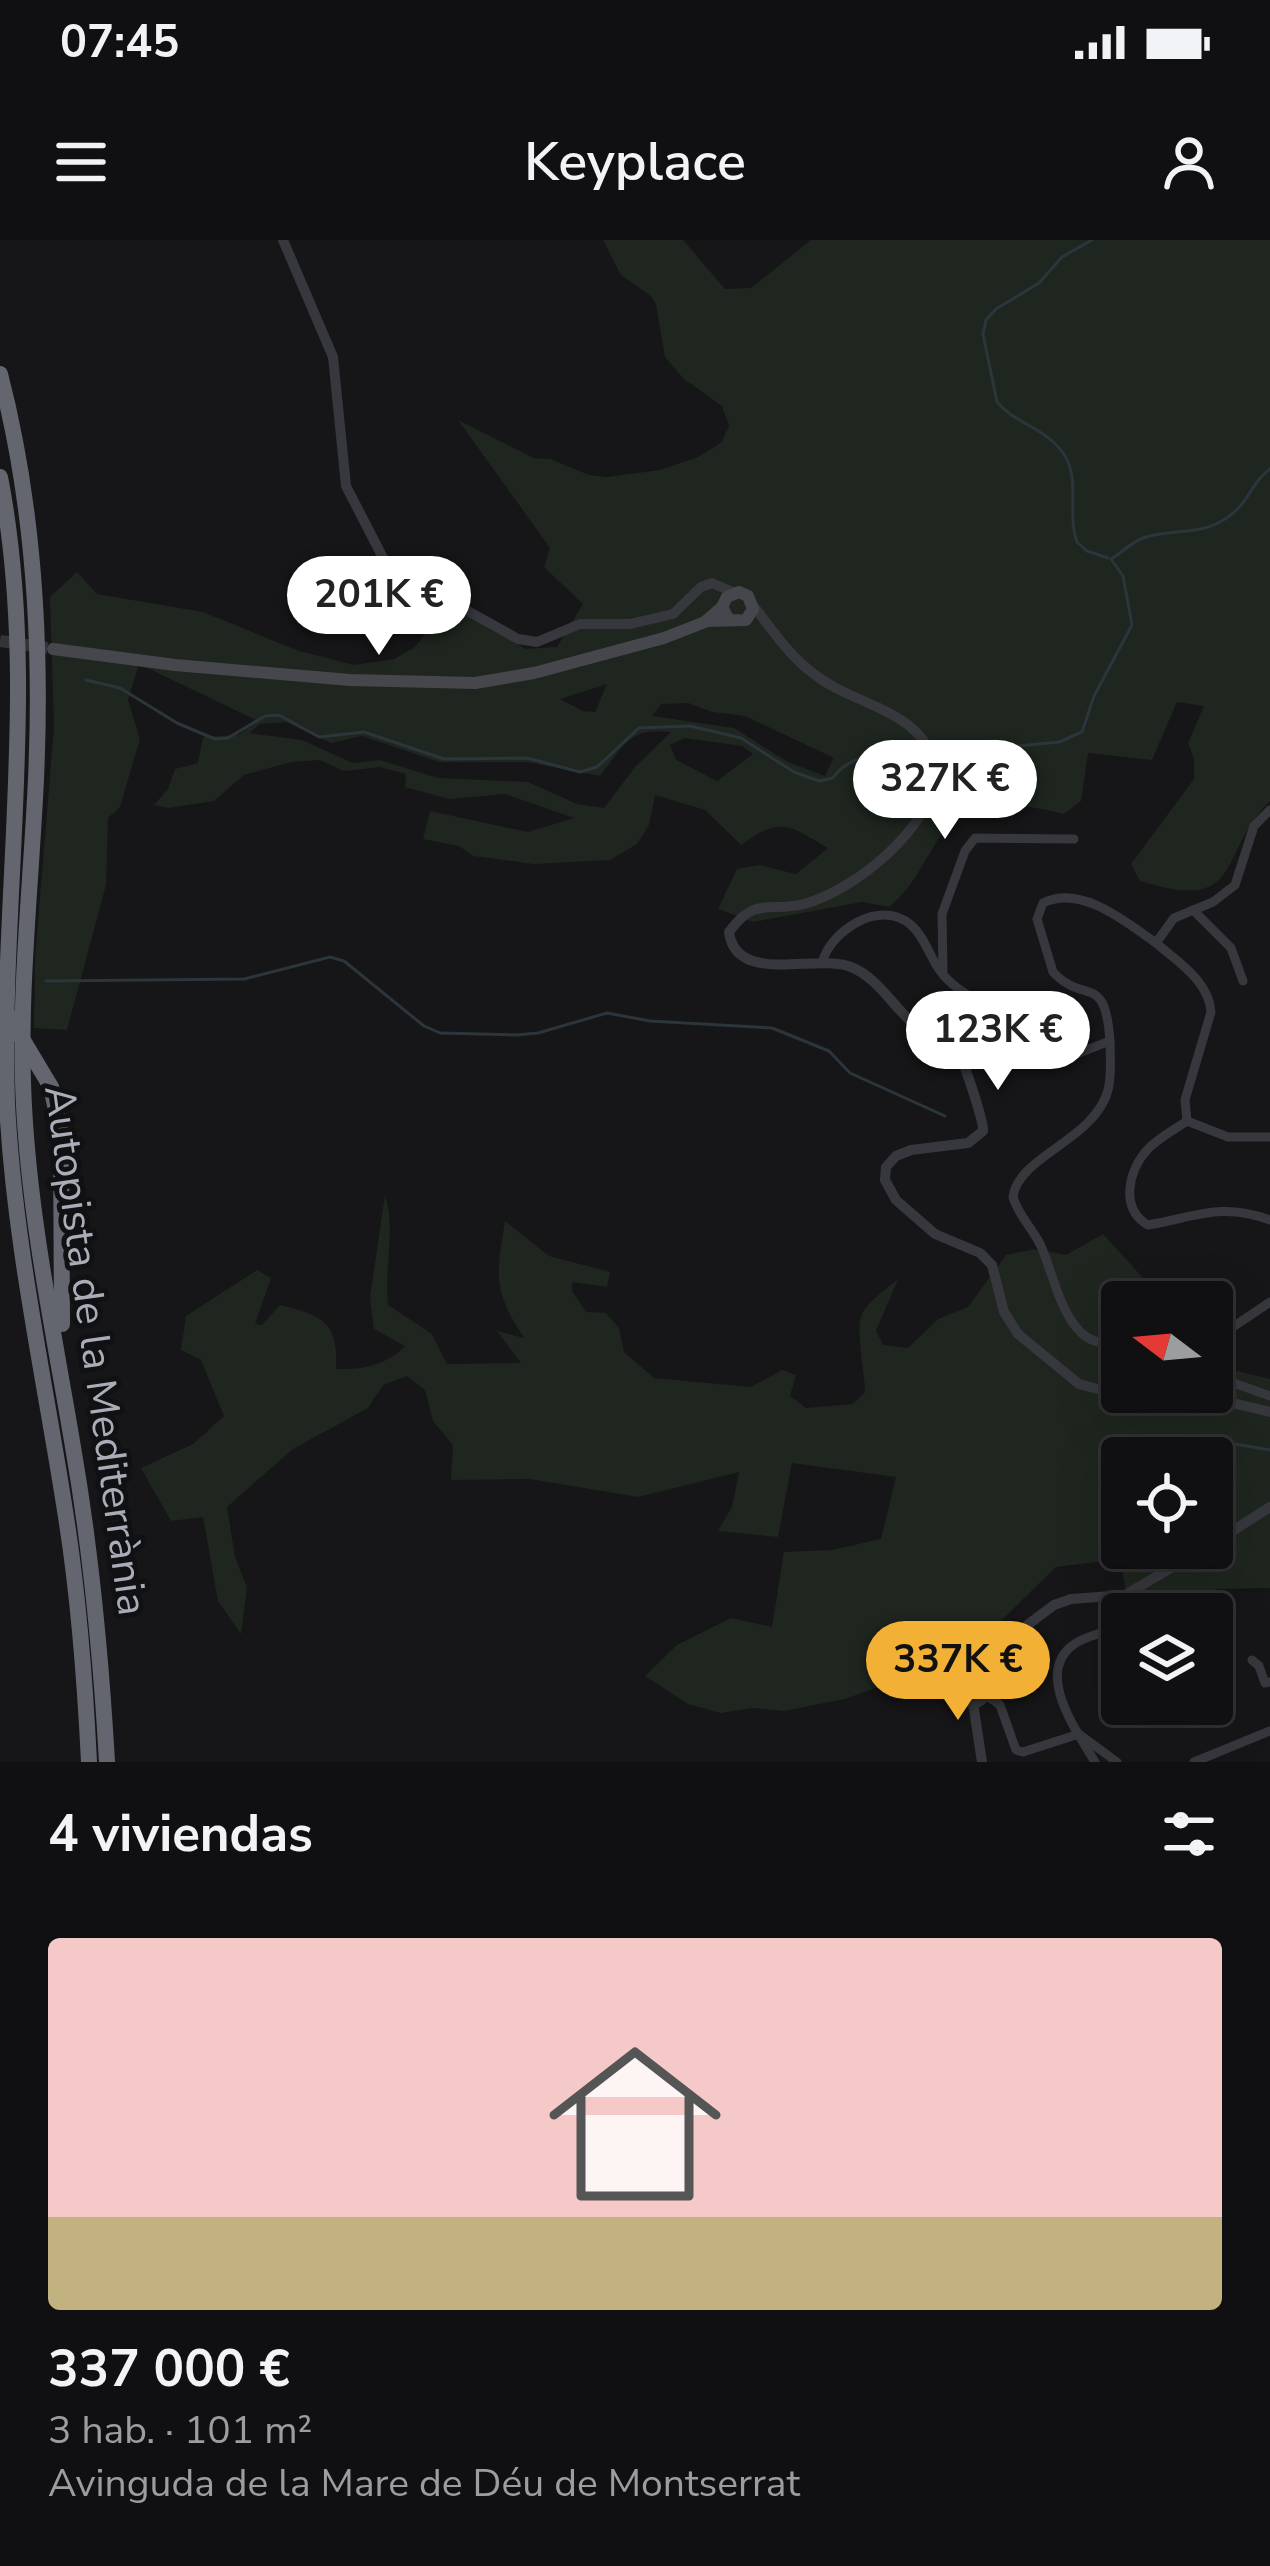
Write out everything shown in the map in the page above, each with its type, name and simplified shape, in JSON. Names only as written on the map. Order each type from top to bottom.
[{"type":"highway","name":"Autopista de la Mediterrània","points":[[0,374],[28,532],[37,669],[23,1007],[26,1138],[97,1621],[107,1762]]},
{"type":"highway","name":"Autopista de la Mediterrània","points":[[0,477],[9,538],[17,673],[5,1068],[21,1250],[72,1558],[89,1762]]},
{"type":"highway","points":[[0,1002],[51,1087],[61,1132],[59,1294],[73,1445]]},
{"type":"highway","points":[[0,1130],[21,1250]]},
{"type":"main road","points":[[53,650],[388,683],[459,684],[534,673],[664,638],[705,622],[728,605],[748,596],[752,604],[746,620],[728,605]]},
{"type":"street","points":[[284,240],[333,357],[346,486],[405,592],[466,610],[518,638],[537,642],[580,624],[641,622],[673,614],[709,584],[716,583],[728,605]]},
{"type":"street","points":[[752,604],[796,660],[824,682],[911,724],[935,765],[935,784],[900,845],[881,861],[804,904],[762,905],[737,920],[729,932],[732,947],[746,958],[782,965],[841,964],[869,977],[916,1027],[961,1057],[984,1118],[983,1131],[968,1143],[896,1156],[886,1167],[885,1180],[896,1200],[935,1234],[980,1253],[992,1265],[1004,1312],[1018,1334],[1079,1384],[1135,1399],[1190,1393],[1270,1412]]},
{"type":"street","points":[[746,620],[774,629]]},
{"type":"street","points":[[1156,943],[1174,917],[1225,896],[1235,886],[1254,826],[1270,810]]},
{"type":"street","points":[[944,977],[942,914],[965,851],[975,838],[1074,839]]},
{"type":"street","points":[[1101,1342],[1092,1340],[1065,1310],[1037,1238],[1013,1197],[1024,1172],[1064,1145],[1104,1099],[1110,1041],[1108,1010],[1100,999],[1055,976],[1043,945],[1038,910],[1043,903],[1059,896],[1103,908],[1156,943],[1203,985],[1211,1012],[1185,1100],[1186,1121]]},
{"type":"street","points":[[1193,910],[1231,949],[1243,981]]},
{"type":"street","points":[[822,963],[830,941],[845,929],[871,918],[893,917],[915,928],[944,977],[1006,1020],[1033,1056],[1052,1061],[1110,1041]]},
{"type":"street","points":[[1186,1121],[1228,1137],[1270,1137]]},
{"type":"street","points":[[1186,1121],[1147,1150],[1137,1167],[1128,1195],[1136,1217],[1154,1225],[1210,1210],[1239,1211],[1270,1220]]},
{"type":"street","points":[[1233,1328],[1270,1302]]},
{"type":"street","points":[[1233,1383],[1270,1396]]},
{"type":"street","points":[[1233,1531],[1270,1507]]},
{"type":"street","points":[[979,1676],[990,1653],[1054,1605],[1125,1595],[1170,1569]]},
{"type":"street","points":[[1095,1762],[1057,1693],[1060,1666],[1072,1644],[1101,1633]]},
{"type":"street","points":[[1252,1660],[1265,1683],[1270,1682]]},
{"type":"street","points":[[973,1703],[962,1698],[959,1686],[967,1676],[979,1676],[987,1684],[986,1695]]},
{"type":"street","points":[[986,1695],[1000,1706],[1016,1750],[1023,1752],[1078,1734]]},
{"type":"street","points":[[973,1703],[986,1695]]},
{"type":"street","points":[[973,1703],[982,1762]]},
{"type":"street","points":[[1194,1762],[1270,1731]]},
{"type":"street","points":[[1078,1734],[1117,1762]]},
{"type":"shaded area","points":[[603,240],[683,240],[725,289],[751,288],[811,240],[1270,240],[1270,801],[1224,873],[1197,890],[1174,889],[1140,881],[1131,864],[1194,779],[1188,743],[1204,706],[1177,702],[1152,760],[1088,753],[1081,801],[1064,814],[1013,805],[966,814],[940,837],[911,883],[889,907],[862,902],[753,922],[718,909],[737,869],[759,865],[796,874],[828,848],[784,827],[766,830],[741,845],[705,810],[655,795],[649,825],[637,844],[610,860],[534,864],[473,856],[459,846],[423,839],[430,811],[528,832],[574,818],[505,794],[449,799],[405,787],[406,774],[380,767],[344,771],[320,760],[291,762],[244,775],[214,801],[168,808],[154,805],[168,789],[175,769],[198,763],[203,737],[238,735],[258,721],[139,664],[128,700],[140,739],[120,807],[108,818],[106,885],[67,1030],[34,1028],[35,958],[54,727],[50,597],[77,572],[97,594],[203,612],[299,651],[354,665],[394,659],[415,647],[428,630],[409,601],[468,616],[526,649],[557,647],[583,604],[544,567],[550,548],[458,420],[534,458],[607,477],[660,470],[721,443],[729,426],[722,406],[684,379],[665,357],[656,304],[621,275]],"holes":[[[607,684],[595,712],[560,699]],[[688,703],[745,716],[834,758],[825,776],[788,762],[734,728],[652,716],[661,704]],[[286,722],[331,743],[362,736],[439,762],[526,762],[600,776],[636,736],[671,732],[635,767],[604,808],[577,804],[528,782],[438,778],[380,760],[353,763],[302,740],[249,733],[260,724]],[[684,738],[742,746],[753,754],[717,781],[676,760],[670,745]]]},
{"type":"shaded area","points":[[385,1195],[390,1221],[388,1305],[432,1334],[447,1364],[521,1363],[497,1331],[524,1338],[499,1282],[505,1221],[549,1256],[610,1272],[607,1287],[572,1282],[572,1291],[586,1312],[606,1313],[619,1328],[624,1352],[654,1378],[751,1387],[782,1370],[796,1375],[790,1396],[806,1408],[853,1404],[865,1392],[862,1314],[898,1279],[876,1331],[883,1345],[908,1348],[938,1319],[968,1307],[1006,1255],[1035,1249],[1066,1255],[1103,1234],[1146,1281],[1101,1281],[1101,1413],[1233,1413],[1233,1370],[1270,1379],[1270,1588],[1126,1593],[1122,1569],[1233,1569],[1233,1437],[1101,1437],[1101,1561],[1056,1567],[965,1656],[845,1699],[784,1711],[753,1708],[721,1713],[688,1704],[645,1676],[677,1645],[731,1618],[772,1627],[784,1552],[832,1550],[881,1539],[896,1477],[792,1463],[778,1537],[718,1531],[732,1507],[739,1472],[638,1497],[530,1479],[451,1480],[453,1445],[433,1421],[425,1390],[407,1376],[383,1385],[368,1408],[293,1449],[227,1507],[235,1557],[247,1587],[241,1634],[218,1601],[203,1517],[171,1521],[141,1468],[193,1444],[224,1416],[201,1360],[181,1350],[186,1316],[257,1270],[271,1278],[255,1324],[262,1325],[280,1305],[317,1317],[331,1331],[336,1369],[374,1365],[405,1346],[374,1329],[370,1297]]},
{"type":"waterway","points":[[1092,240],[1062,257],[1039,283],[996,309],[986,320],[983,334],[997,402],[1050,439],[1065,456],[1072,476],[1077,542],[1108,558]]},
{"type":"waterway","points":[[932,750],[992,741],[1018,746],[1059,742],[1082,732],[1094,696],[1132,625],[1123,576],[1111,559],[1143,538],[1218,523],[1237,510],[1270,469]]},
{"type":"waterway","points":[[86,680],[120,688],[177,723],[215,739],[228,738],[265,716],[279,715],[319,737],[364,732],[444,759],[527,758],[580,772],[597,767],[639,728],[690,726],[741,738],[794,772],[819,781],[833,778],[861,758],[922,750]]},
{"type":"waterway","points":[[46,981],[244,979],[330,957],[344,961],[424,1026],[440,1033],[538,1033],[607,1013],[650,1021],[772,1028],[829,1051],[850,1073],[945,1116]]},
{"type":"waterway","points":[[1233,1444],[1270,1450]]},
{"type":"tunnel","points":[[0,641],[53,649]]}]
